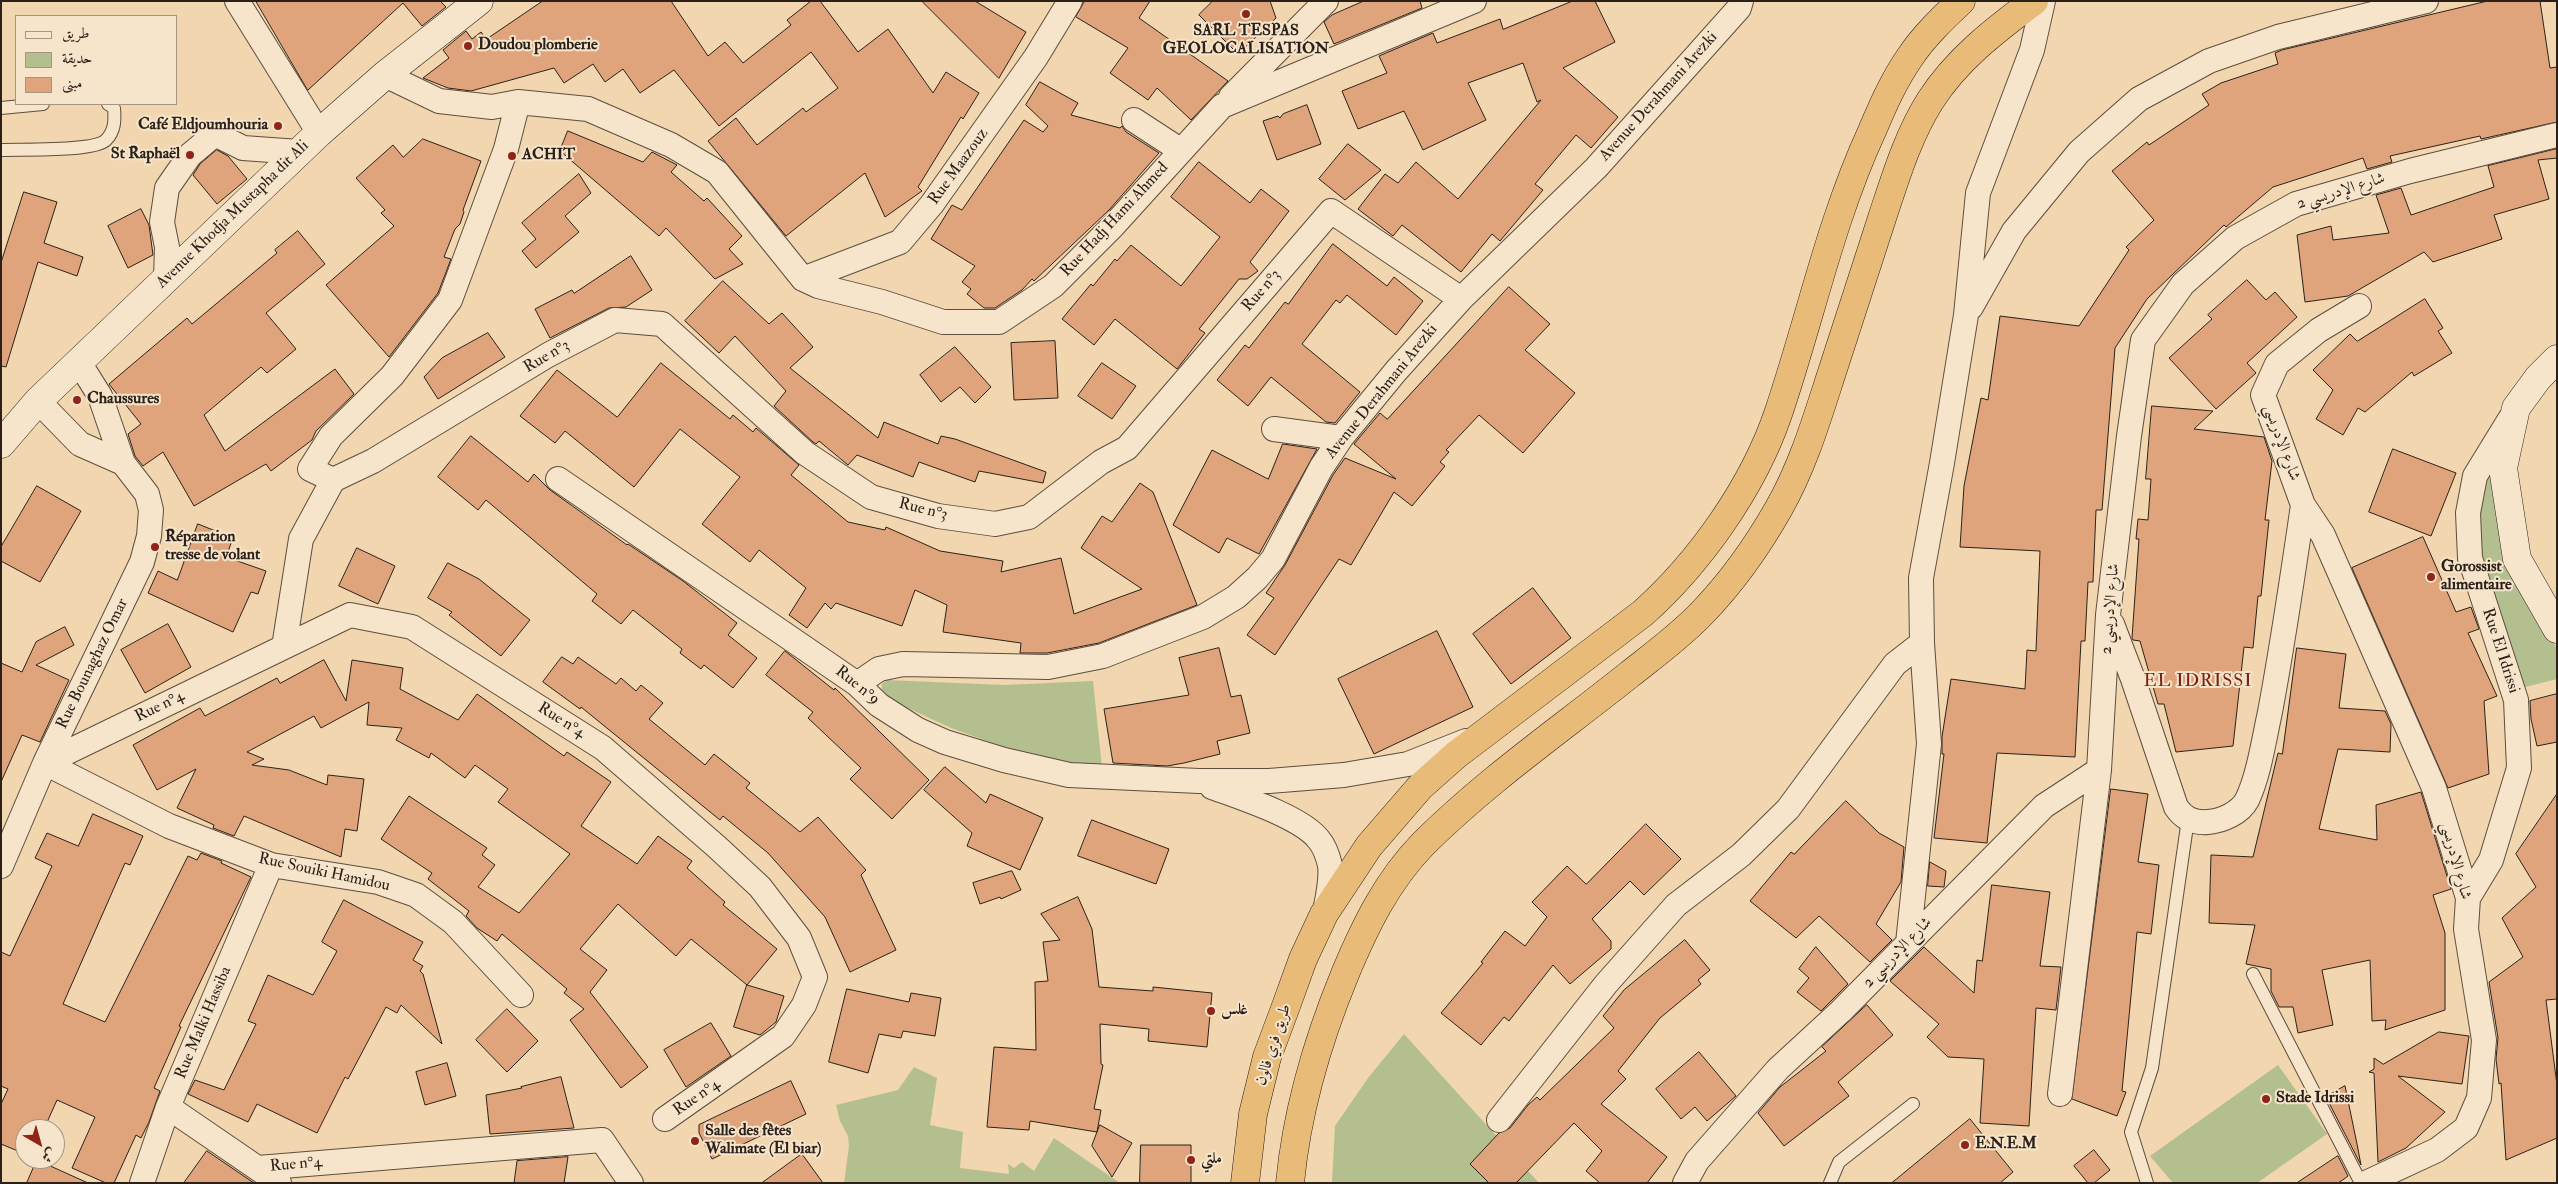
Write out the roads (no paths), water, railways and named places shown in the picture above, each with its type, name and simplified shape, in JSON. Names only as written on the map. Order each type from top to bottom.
[{"type":"highway","name":"طريق فري فالون","points":[[1245,1183],[1253,1114],[1267,1057],[1303,960],[1324,914],[1369,846],[1420,787],[1456,755],[1612,639],[1672,587],[1694,561],[1743,488],[1778,415],[1830,237],[1859,160],[1890,90],[1910,56],[1930,32],[1961,1]]},
{"type":"highway","points":[[1290,1183],[1296,1134],[1316,1050],[1356,946],[1374,909],[1407,863],[1440,828],[1512,766],[1661,649],[1701,614],[1729,582],[1778,509],[1810,440],[1896,175],[1918,123],[1948,77],[1974,49],[2034,1]]},
{"type":"main road","name":"Avenue Khodja Mustapha dit Ali","points":[[1,444],[38,401],[80,364],[166,278],[319,133],[385,75],[478,1]]},
{"type":"main road","points":[[2557,359],[2538,378],[2516,408],[2503,468],[2517,559],[2557,629]]},
{"type":"street","points":[[237,1],[319,133]]},
{"type":"street","name":"Rue Maazouz","points":[[803,279],[900,242],[932,204],[996,114],[1036,57],[1070,1]]},
{"type":"street","points":[[1222,106],[1326,1]]},
{"type":"street","name":"Rue Hadj Hami Ahmed","points":[[385,75],[439,101],[492,107],[518,102],[588,109],[671,146],[716,172],[803,279],[818,286],[882,302],[943,322],[999,322],[1053,286],[1114,226],[1180,150],[1222,106],[1474,1]]},
{"type":"street","name":"Avenue Derahmani Arezki","points":[[857,684],[878,669],[903,664],[1048,667],[1103,656],[1203,617],[1236,597],[1257,578],[1273,559],[1321,468],[1341,438],[1396,371],[1461,299],[1596,168],[1739,8],[1741,1]]},
{"type":"street","points":[[1908,943],[1929,744],[1922,643],[1921,578],[1966,315],[1978,193],[2032,50],[2043,1]]},
{"type":"street","points":[[1966,315],[2014,231],[2079,152],[2139,99],[2218,58],[2278,37],[2426,1]]},
{"type":"street","points":[[284,647],[301,539],[332,480],[310,469],[331,436],[392,376],[450,300],[506,149],[518,102]]},
{"type":"street","points":[[1134,120],[1180,150]]},
{"type":"street","points":[[166,278],[167,247],[162,222],[167,188],[190,155],[216,134],[243,148],[299,152]]},
{"type":"street","name":"شارع الإدريسي 2","points":[[1685,1183],[1698,1161],[1778,1068],[1841,1011],[2044,806],[2099,770],[2108,615],[2129,436],[2143,340],[2183,284],[2235,238],[2296,204],[2410,171],[2557,135]]},
{"type":"street","name":"Rue n°3","points":[[332,480],[373,461],[548,355],[615,320],[662,324],[805,453],[871,497],[938,516],[995,524],[1029,517],[1101,462],[1127,448],[1331,211],[1461,299]]},
{"type":"street","name":"شارع الإدريسي","points":[[2359,306],[2319,330],[2277,364],[2264,395],[2303,506],[2323,535],[2434,788],[2468,898],[2466,929],[2484,1040],[2479,1098],[2466,1128],[2437,1150],[2366,1183]]},
{"type":"street","points":[[80,364],[100,396],[123,463]]},
{"type":"street","points":[[38,401],[80,444],[123,463]]},
{"type":"street","name":"Rue El Idrissi","points":[[2468,898],[2490,860],[2520,768],[2516,700],[2470,558],[2468,514],[2475,476],[2516,408]]},
{"type":"street","points":[[1274,429],[1341,438]]},
{"type":"street","name":"Rue Bounaghaz Omar","points":[[1,866],[45,763],[142,562],[149,536],[151,510],[147,494],[123,463]]},
{"type":"street","name":"Rue n°9","points":[[558,478],[857,684],[879,705],[918,730],[945,742],[1004,760],[1069,775],[1199,781],[1298,779],[1384,770],[1416,761],[1488,731]]},
{"type":"street","name":"شارع الإدريسي","points":[[2188,819],[2200,822],[2221,820],[2231,816],[2246,801],[2262,750],[2280,661],[2303,506]]},
{"type":"street","name":"Rue n°4","points":[[45,763],[350,615],[412,627],[602,748],[717,847],[760,887],[800,938],[815,977],[804,1005],[783,1036],[665,1119]]},
{"type":"street","points":[[2108,615],[2133,680],[2173,802],[2179,812],[2188,819]]},
{"type":"street","points":[[1499,1120],[1606,984],[1676,905],[1742,856],[1788,809],[1895,664],[1922,643]]},
{"type":"street","name":"Rue Souiki Hamidou","points":[[45,763],[170,826],[271,865],[378,882],[416,895],[453,922],[521,995]]},
{"type":"street","points":[[2060,1094],[2099,770]]},
{"type":"street","points":[[1199,781],[1275,812],[1312,832],[1320,840],[1330,865],[1330,886],[1324,914]]},
{"type":"street","name":"Rue Malki Hassiba","points":[[142,1183],[168,1107],[271,865]]},
{"type":"street","points":[[168,1107],[279,1183]]},
{"type":"street","name":"Rue n°4","points":[[258,1168],[602,1140],[631,1183]]},
{"type":"lane","points":[[1,108],[32,105]]},
{"type":"lane","points":[[1,150],[90,148],[105,141],[115,125],[114,108],[110,105]]},
{"type":"lane","points":[[2147,1183],[2131,1132],[2152,1068],[2188,819]]},
{"type":"lane","points":[[2253,974],[2361,1183]]},
{"type":"lane","points":[[1830,1183],[1839,1162],[1913,1104]]},
{"type":"place","name":"SARL TESPAS GEOLOCALISATION","points":[[1246,14]]},
{"type":"place","name":"Doudou plomberie","points":[[468,46]]},
{"type":"place","name":"Café Eldjoumhouria","points":[[278,126]]},
{"type":"place","name":"St Raphaël","points":[[190,155]]},
{"type":"place","name":"ACHIT","points":[[512,156]]},
{"type":"place","name":"Chaussures","points":[[77,400]]},
{"type":"place","name":"Réparation tresse de volant","points":[[155,547]]},
{"type":"place","name":"Gorossist alimentaire","points":[[2431,577]]},
{"type":"place","name":"غلس","points":[[1211,1011]]},
{"type":"place","name":"Stade Idrissi","points":[[2266,1099]]},
{"type":"place","name":"Salle des fêtes Walimate (El biar)","points":[[695,1141]]},
{"type":"place","name":"E.N.E.M","points":[[1965,1145]]},
{"type":"place","name":"ملتي","points":[[1191,1160]]},
{"type":"district","name":"EL IDRISSI","points":[[2198,682]]}]
